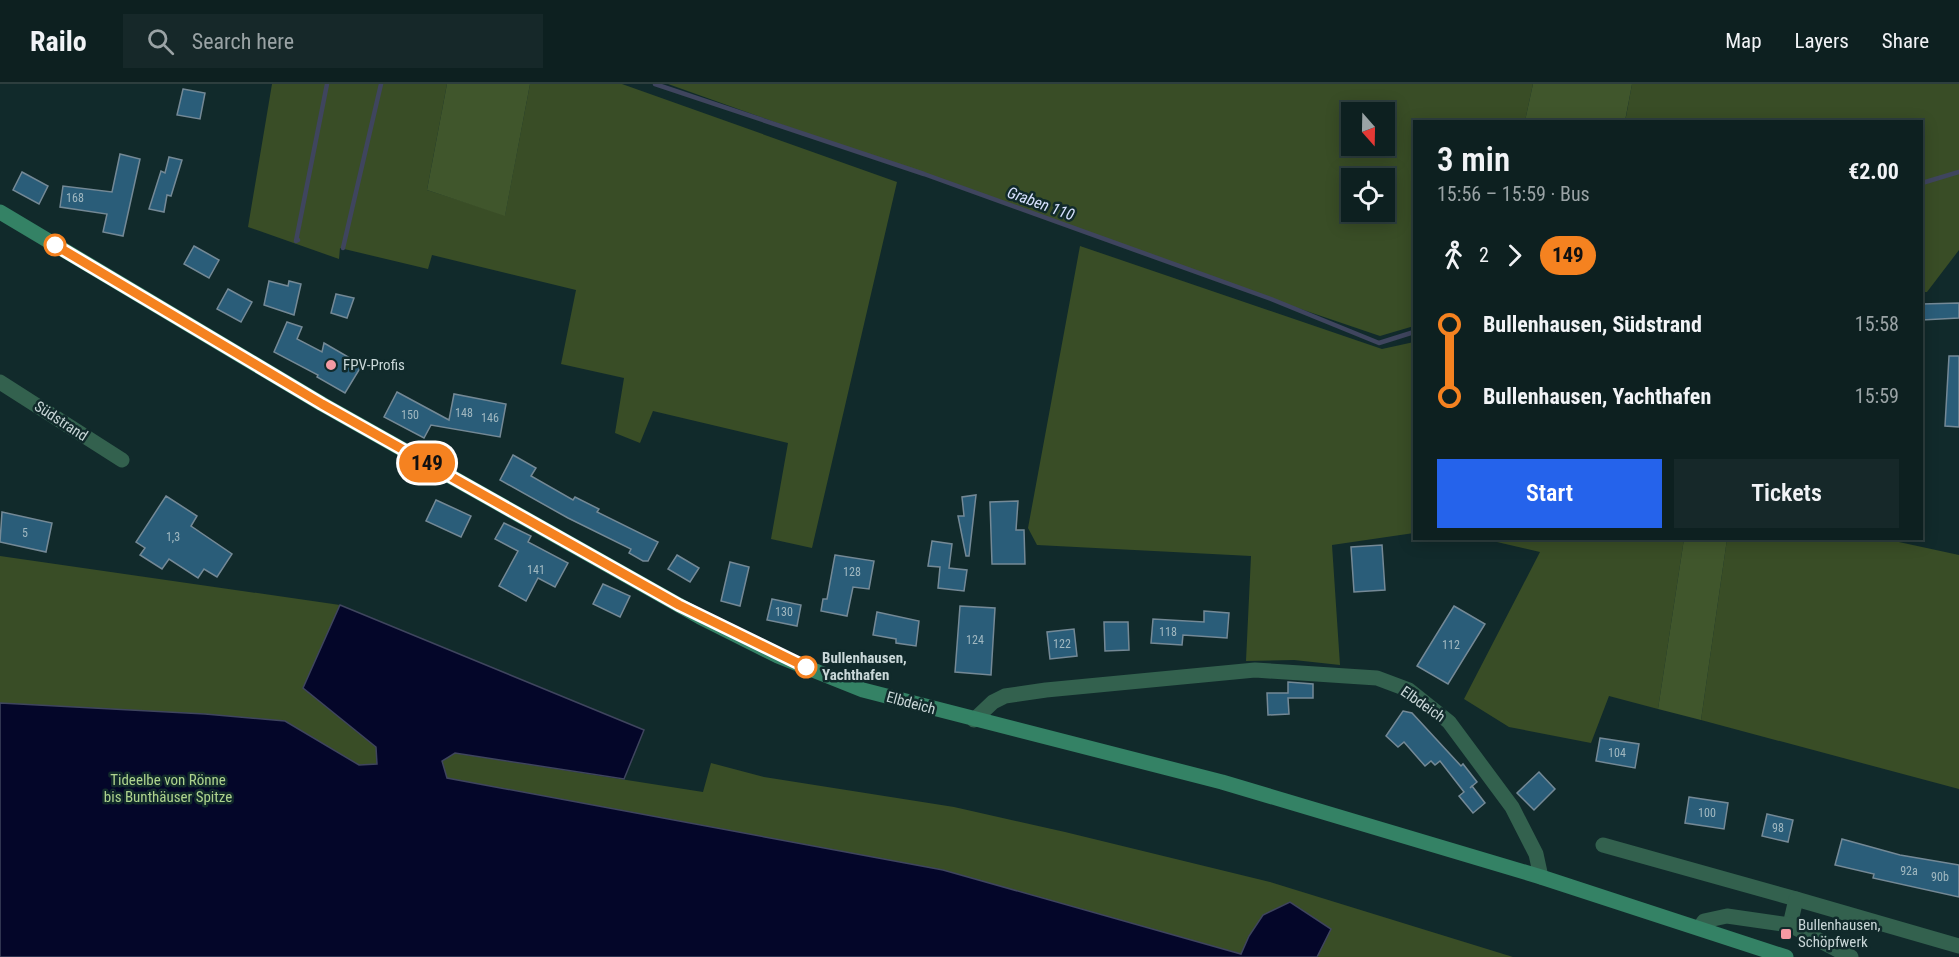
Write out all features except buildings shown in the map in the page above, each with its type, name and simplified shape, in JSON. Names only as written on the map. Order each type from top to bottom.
[{"type":"street","name":"Elbdeich","points":[[0,212],[322,404],[700,617],[778,656],[863,690],[1222,783],[1541,877],[1786,957]]},
{"type":"street","name":"Südstrand","points":[[0,382],[122,460]]},
{"type":"street","name":"Elbdeich","points":[[974,720],[993,702],[1005,696],[1046,690],[1255,670],[1377,678],[1409,690],[1449,722],[1512,807],[1536,854],[1541,877]]},
{"type":"street","points":[[1603,845],[1959,946]]},
{"type":"street","points":[[1790,925],[1796,899]]},
{"type":"street","points":[[1699,928],[1709,918],[1727,916],[1790,925],[1851,957]]},
{"type":"green space","points":[[272,84],[447,84],[427,190],[505,215],[530,84],[622,84],[897,182],[812,548],[771,539],[788,443],[653,411],[640,443],[615,433],[624,378],[561,364],[576,290],[432,255],[428,269],[340,248],[339,259],[248,227]]},
{"type":"green space","points":[[447,84],[530,84],[505,216],[427,190]]},
{"type":"green space","points":[[668,84],[1533,84],[1525,120],[1413,120],[1413,326],[1380,336]]},
{"type":"green space","points":[[1533,84],[1632,84],[1625,120],[1525,120]]},
{"type":"green space","points":[[1632,84],[1959,84],[1959,250],[1927,292],[1923,292],[1923,120],[1625,120]]},
{"type":"green space","points":[[1080,246],[1382,349],[1413,342],[1413,533],[1332,545],[1340,665],[1294,660],[1246,661],[1251,556],[1037,545],[1028,528]]},
{"type":"green space","points":[[1488,540],[1684,540],[1658,709],[1609,696],[1591,743],[1509,727],[1464,699],[1540,552]]},
{"type":"green space","points":[[1684,540],[1727,540],[1701,720],[1658,709]]},
{"type":"green space","points":[[1727,540],[1890,540],[1959,555],[1959,789],[1701,720]]},
{"type":"green space","name":"Tideelbe von Rönne bis Bunthäuser Spitze","points":[[0,556],[340,605],[303,688],[376,747],[446,777],[442,761],[455,753],[703,792],[711,763],[764,777],[954,807],[1065,832],[1270,882],[1513,957],[0,957]]},
{"type":"water","name":"Tideelbe von Rönne bis Bunthäuser Spitze","points":[[340,605],[644,730],[624,779],[455,753],[442,761],[447,778],[943,870],[1241,954],[1249,936],[1263,915],[1290,902],[1331,929],[1317,957],[0,957],[0,703],[205,714],[285,721],[359,765],[377,764],[376,747],[303,688]]},
{"type":"waterway","points":[[298,240],[296,241],[327,84]]},
{"type":"waterway","points":[[343,248],[381,84]]},
{"type":"waterway","name":"Graben 110","points":[[655,84],[924,174],[1271,299],[1379,343],[1413,332]]},
{"type":"waterway","name":"Graben 110","points":[[1923,183],[1959,172]]},
{"type":"bus line","name":"149","points":[[55,245],[322,404],[700,617],[778,656],[806,667]]},
{"type":"place","name":"FPV-Profis","points":[[331,365]]},
{"type":"place","name":"Bullenhausen, Yachthafen","points":[[806,667]]},
{"type":"place","name":"Bullenhausen, Schöpfwerk","points":[[1786,934]]}]
